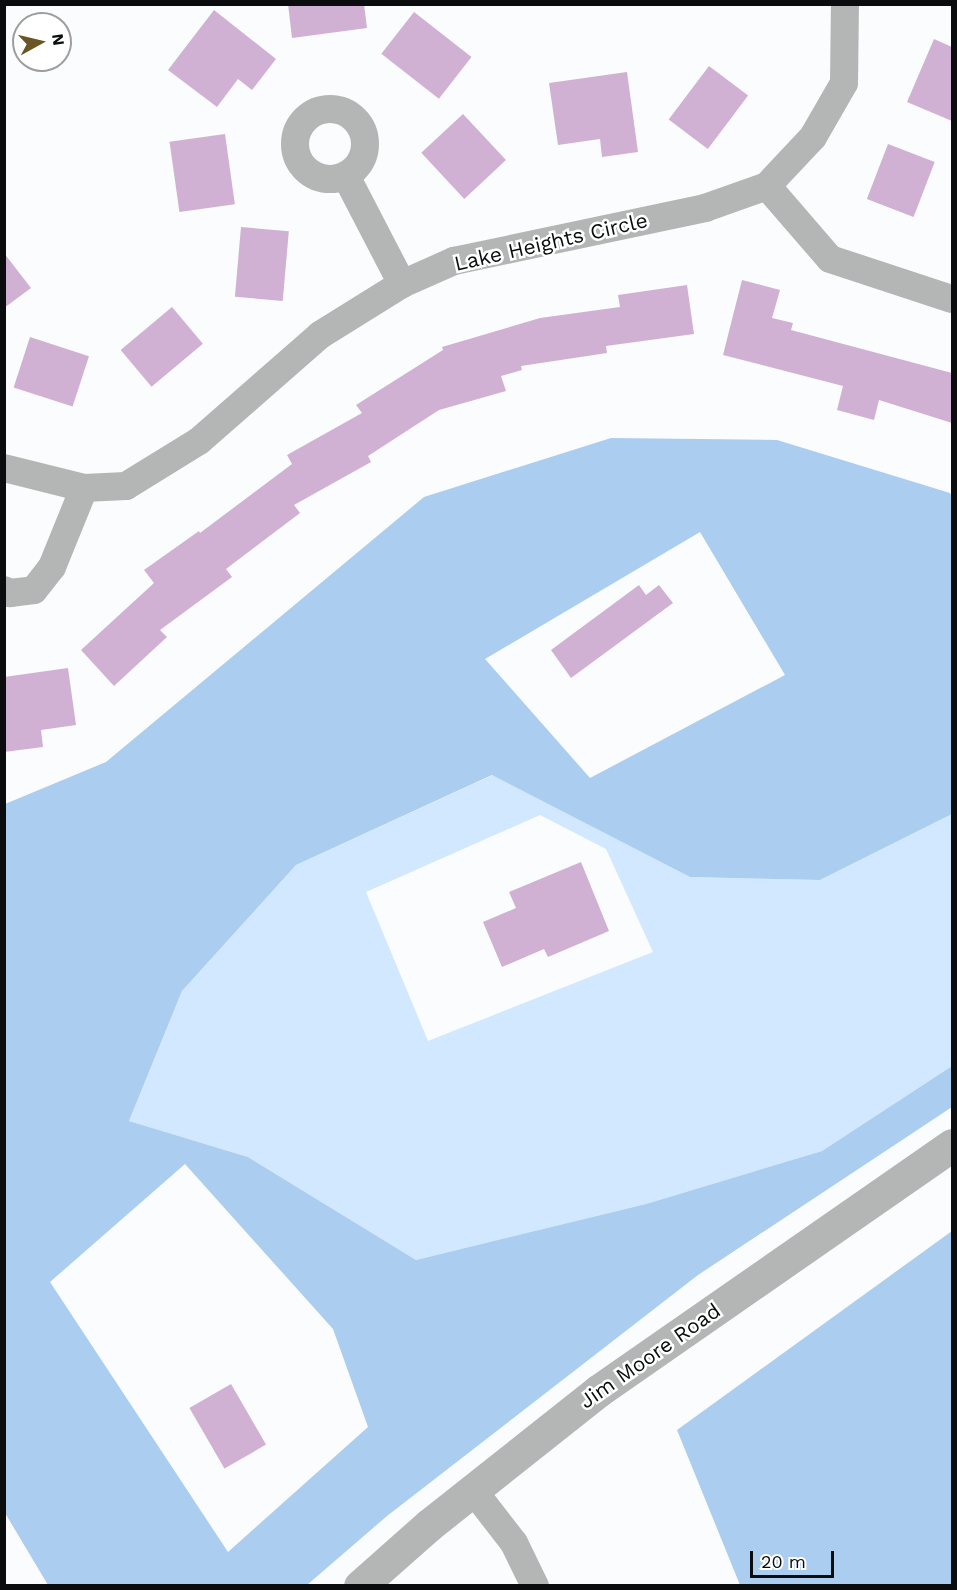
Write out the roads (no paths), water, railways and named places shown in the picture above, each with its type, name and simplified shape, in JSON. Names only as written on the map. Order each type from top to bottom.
[{"type":"street","name":"Lake Heights Circle","points":[[5,470],[84,488],[126,486],[199,441],[320,335],[402,284],[454,261],[705,208],[767,186],[813,138],[844,83],[845,4]]},
{"type":"street","points":[[346,176],[402,284]]},
{"type":"street","points":[[767,186],[830,259],[952,299]]},
{"type":"street","points":[[4,590],[10,594],[34,590],[52,567],[84,488]]},
{"type":"street","name":"Jim Moore Road","points":[[360,1586],[473,1490],[598,1391],[952,1145]]},
{"type":"street","points":[[473,1490],[514,1543],[535,1586]]}]
